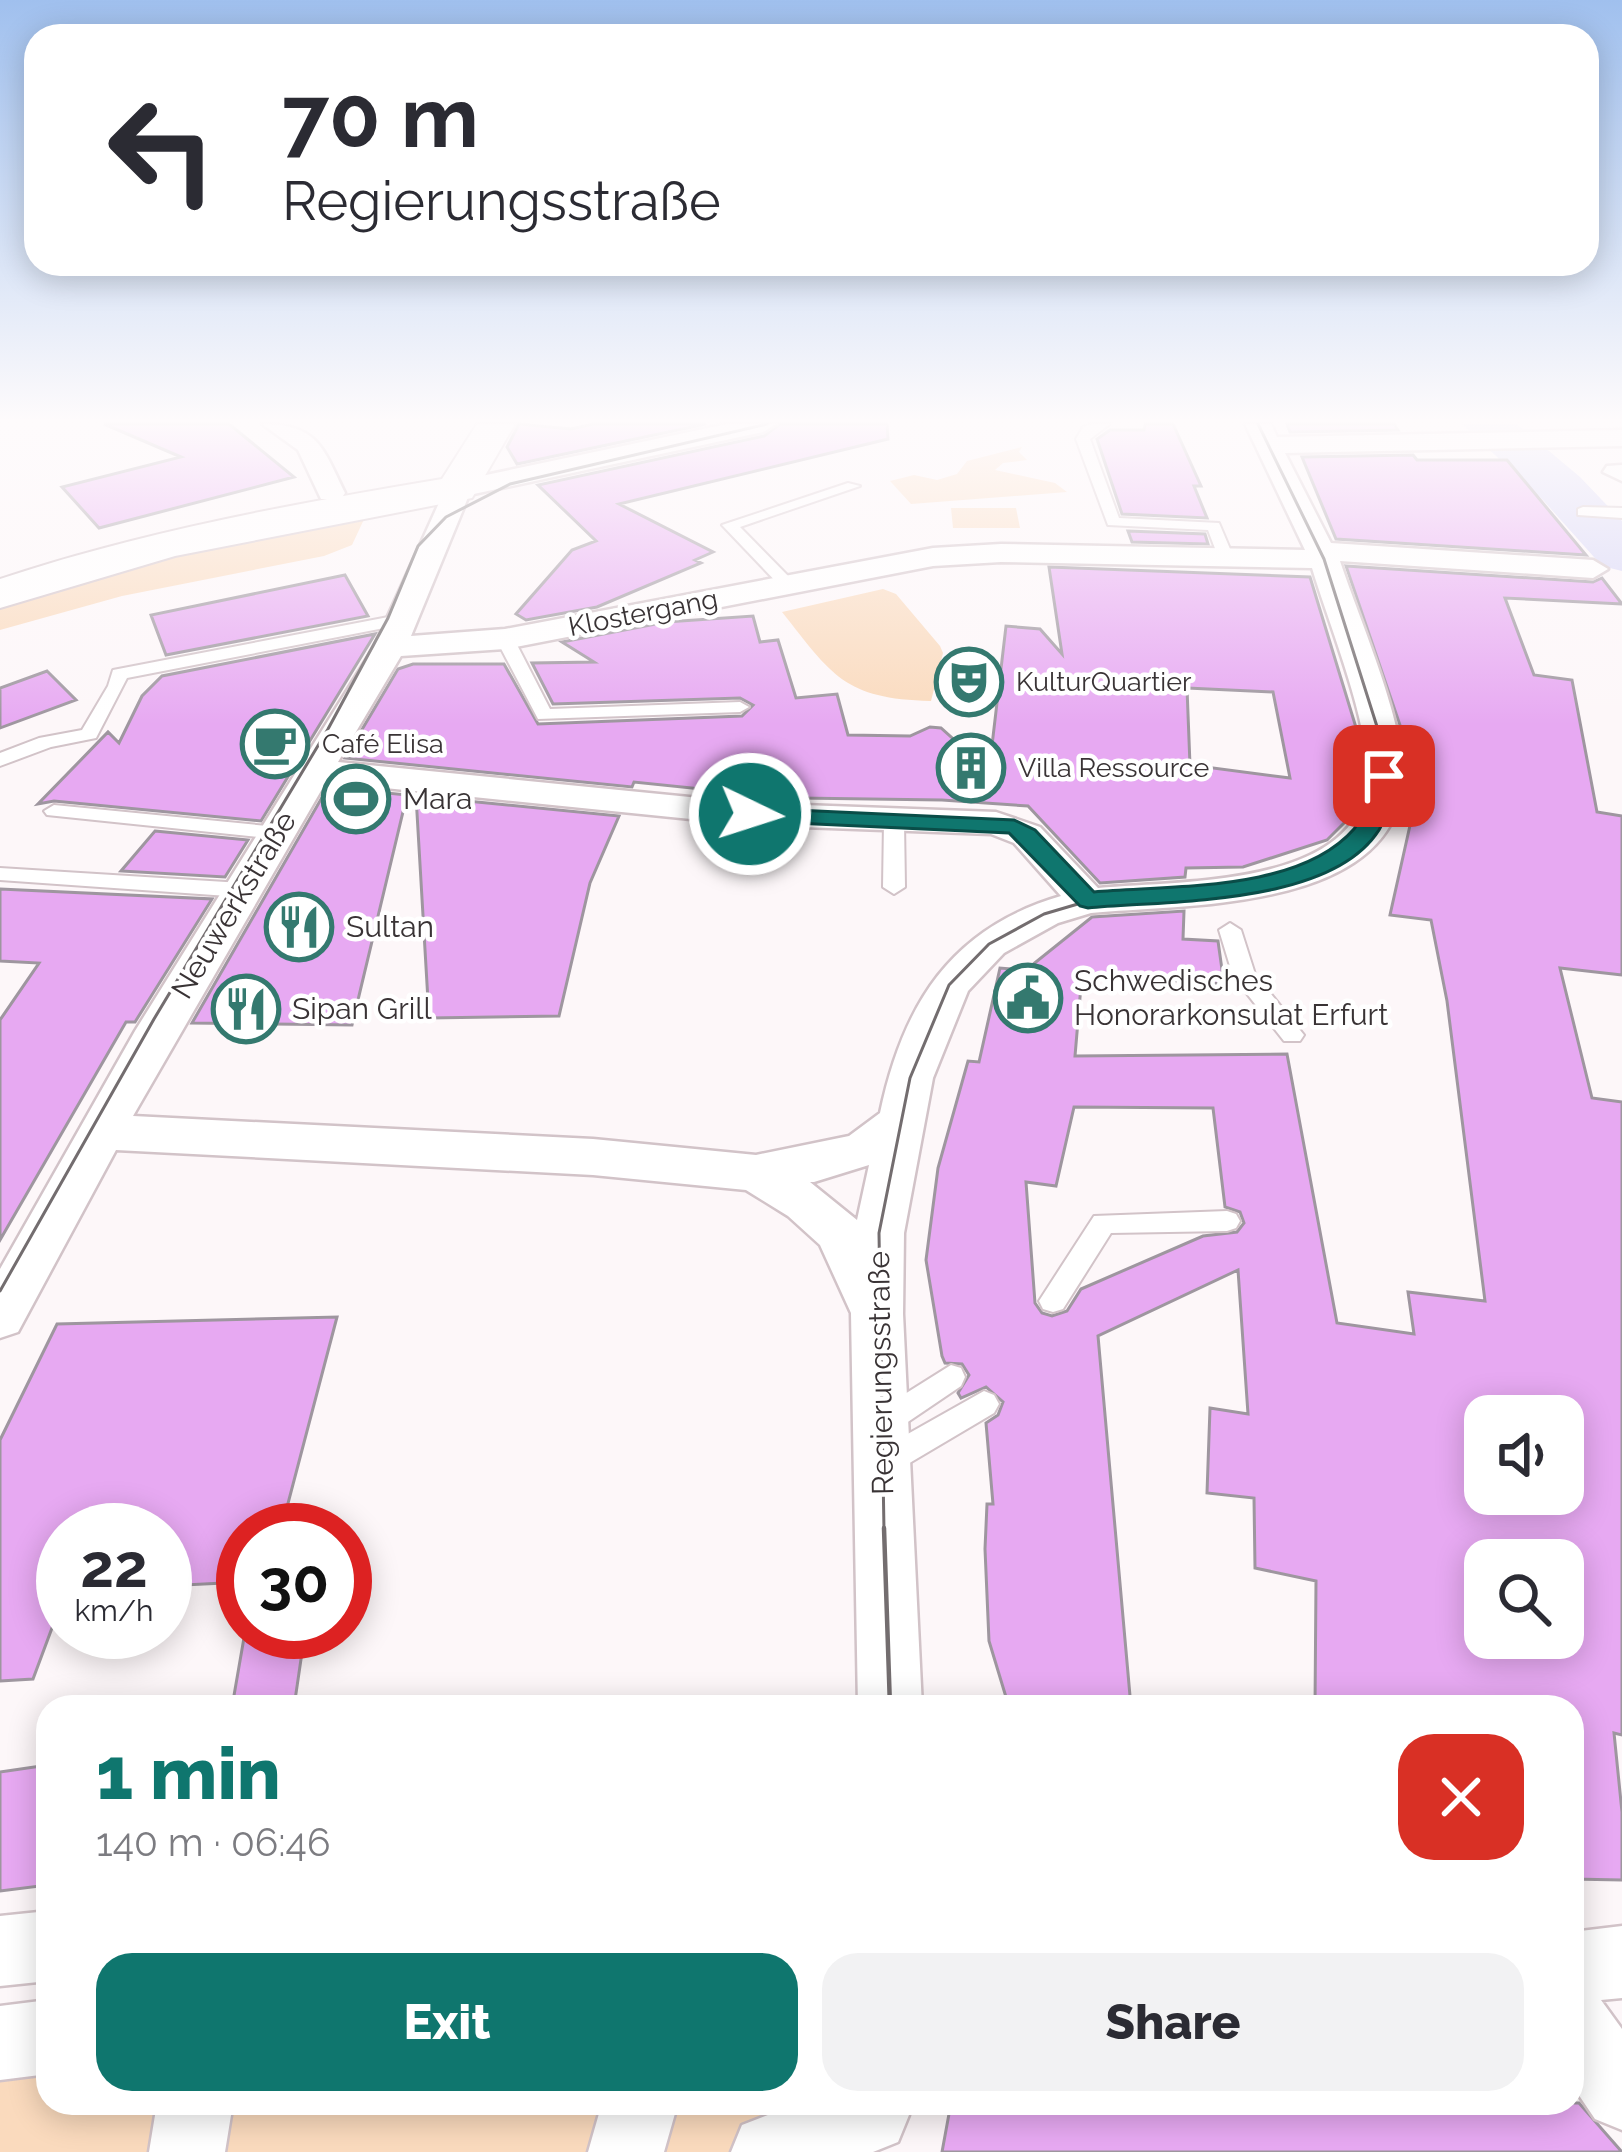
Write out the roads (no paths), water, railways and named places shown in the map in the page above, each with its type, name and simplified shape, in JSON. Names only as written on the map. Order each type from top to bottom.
[{"type":"street","points":[[5,581],[177,524]]},
{"type":"street","points":[[5,581],[258,524]]},
{"type":"street","name":"Neuwerkstraße","points":[[4,1303],[242,890],[397,633],[443,524]]},
{"type":"street","name":"Regierungsstraße","points":[[890,1695],[877,1314],[879,1233],[910,1078],[949,985],[968,962],[1015,927],[1088,901],[1285,881],[1335,860],[1369,827],[1394,777],[1322,555],[1307,524]]},
{"type":"street","name":"Klostergang","points":[[397,633],[505,639],[933,557],[1322,555],[1593,569]]},
{"type":"street","points":[[315,770],[750,814],[1014,827],[1088,901]]},
{"type":"street","points":[[101,1132],[592,1157],[756,1173],[814,1164],[865,1149],[902,1120]]},
{"type":"street","points":[[756,1173],[805,1203],[838,1233],[877,1314]]},
{"type":"street","points":[[0,1951],[36,1947]]},
{"type":"street","points":[[1584,1967],[1622,1962]]},
{"type":"street","points":[[0,2043],[36,2038]]},
{"type":"street","points":[[1584,2039],[1622,2092]]},
{"type":"street","points":[[188,2152],[193,2115]]},
{"type":"street","points":[[626,2152],[637,2115]]},
{"type":"street","points":[[769,2152],[870,2123]]},
{"type":"lane","points":[[732,524],[788,585]]},
{"type":"lane","points":[[1174,524],[1214,526],[1225,556]]},
{"type":"lane","points":[[0,760],[46,742],[89,734],[118,686],[119,674],[397,633]]},
{"type":"lane","points":[[505,639],[544,715],[740,707]]},
{"type":"lane","points":[[54,811],[278,833]]},
{"type":"lane","points":[[894,822],[894,887]]},
{"type":"lane","points":[[0,874],[242,890]]},
{"type":"lane","points":[[1230,930],[1244,976],[1292,1035]]},
{"type":"lane","points":[[1053,1301],[1103,1222],[1227,1221]]},
{"type":"lane","points":[[882,1444],[951,1377]]},
{"type":"lane","points":[[882,1444],[984,1404]]},
{"type":"waterway","points":[[1595,524],[1622,554]]},
{"type":"tram line","points":[[0,1291],[154,1019],[328,729],[388,618],[418,546],[439,524]]},
{"type":"tram line","points":[[884,1531],[879,1233],[910,1078],[949,985],[989,944],[1044,914],[1088,901],[1285,881],[1335,860],[1369,827],[1385,783],[1380,736],[1324,559],[1307,524]]},
{"type":"tram line","points":[[884,1528],[890,1695]]},
{"type":"place","name":"KulturQuartier","points":[[969,682]]},
{"type":"place","name":"Café Elisa","points":[[275,744]]},
{"type":"place","name":"Villa Ressource","points":[[971,768]]},
{"type":"place","name":"Mara","points":[[356,799]]},
{"type":"place","name":"Sultan","points":[[299,927]]},
{"type":"place","name":"Schwedisches Honorarkonsulat Erfurt","points":[[1028,998]]},
{"type":"place","name":"Sipan Grill","points":[[246,1009]]}]
